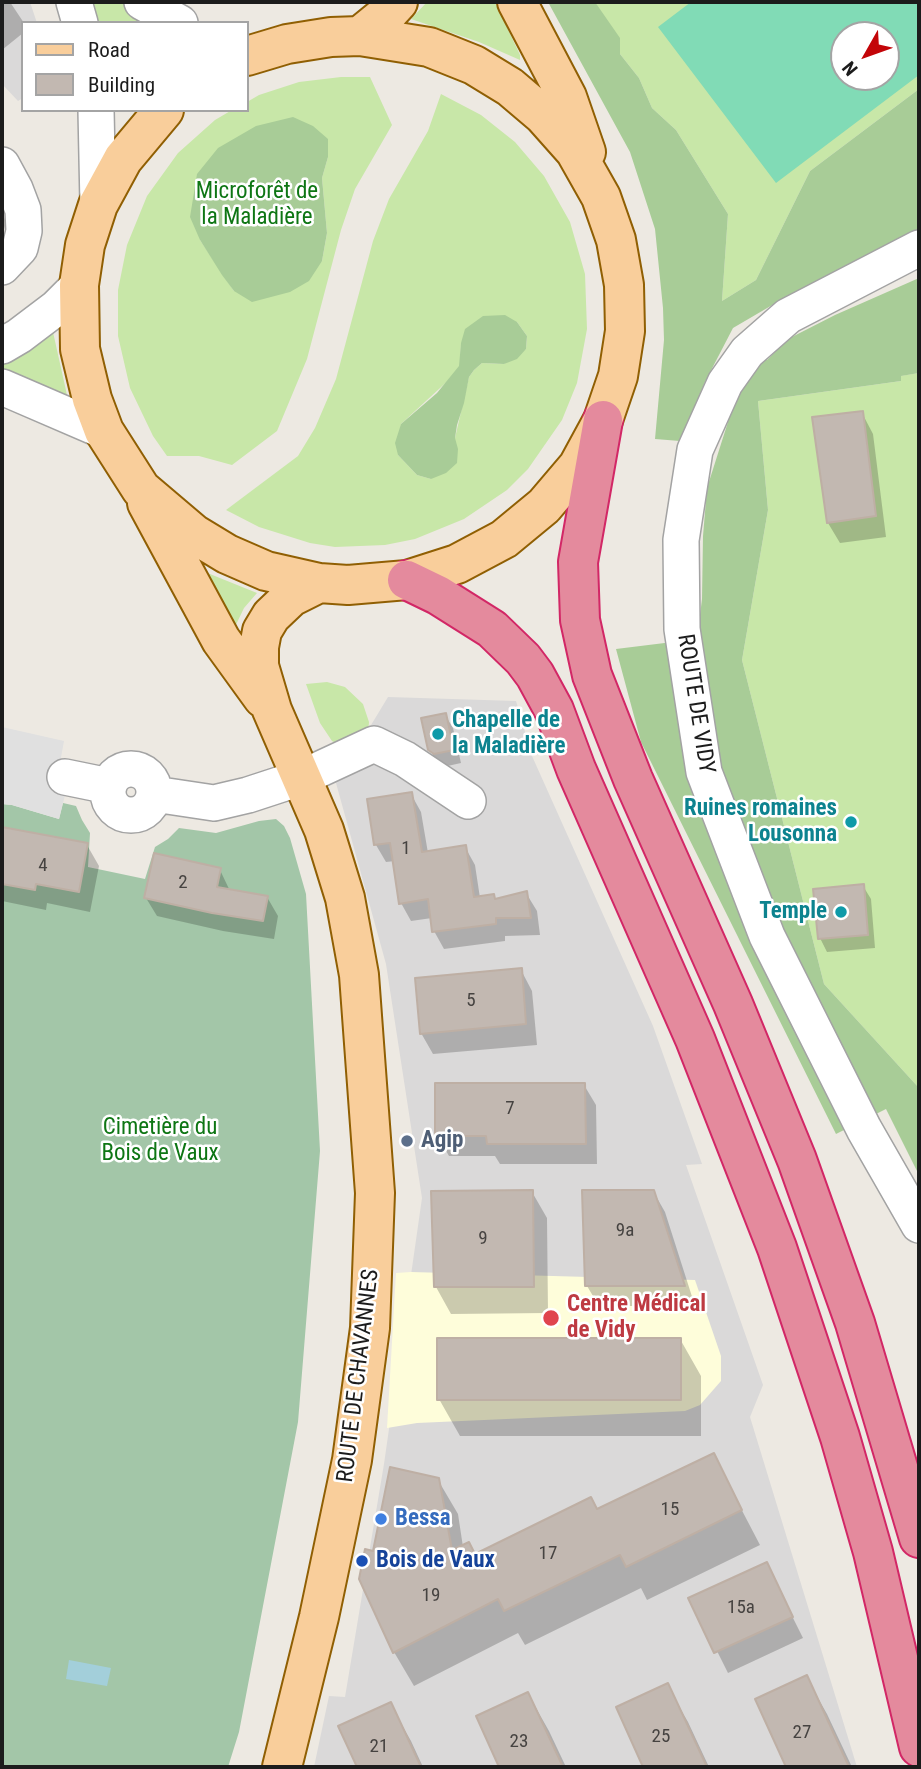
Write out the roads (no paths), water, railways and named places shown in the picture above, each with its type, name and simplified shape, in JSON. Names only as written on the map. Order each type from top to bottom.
[{"type":"highway","points":[[603,419],[578,562],[580,620],[592,675],[633,779],[733,1004],[796,1160],[855,1323],[919,1538]]},
{"type":"highway","points":[[407,580],[439,595],[492,629],[523,659],[554,709],[576,769],[722,1103],[777,1248],[840,1437],[873,1552],[919,1747]]},
{"type":"main road","points":[[360,36],[398,2]]},
{"type":"main road","points":[[162,112],[123,159],[98,205],[85,246],[79,285],[80,349],[92,399],[104,431],[141,489],[194,534],[227,554],[266,571],[319,583],[368,584],[407,580],[457,564],[504,539],[544,506],[578,466],[603,419],[618,376],[625,331],[624,285],[616,240],[567,97],[517,2]]},
{"type":"main road","points":[[254,49],[331,37],[360,36],[429,47],[474,65],[510,87],[543,115],[575,152],[601,197]]},
{"type":"main road","name":"ROUTE DE CHAVANNES","points":[[141,489],[169,546],[222,640],[272,710]]},
{"type":"main road","name":"ROUTE DE CHAVANNES","points":[[282,1767],[319,1617],[352,1460],[370,1328],[375,1193],[359,975],[345,898],[324,830],[272,710],[259,666],[262,631],[281,605],[319,583]]},
{"type":"street","points":[[74,2],[79,21]]},
{"type":"street","points":[[142,2],[176,21]]},
{"type":"street","points":[[96,112],[98,205]]},
{"type":"street","points":[[2,165],[23,209],[24,231],[20,248],[2,267]]},
{"type":"street","name":"ROUTE DE VIDY","points":[[919,248],[788,317],[747,352],[725,383],[695,450],[681,540],[682,629],[704,772],[767,936],[864,1129],[919,1225]]},
{"type":"street","points":[[2,346],[55,308],[79,285]]},
{"type":"street","points":[[2,387],[104,431]]},
{"type":"street","points":[[65,777],[109,786],[108,794],[114,807],[128,814],[135,814],[148,807],[153,794],[214,803],[248,796],[303,777],[374,744],[405,759],[468,801]]},
{"type":"water","points":[[69,1660],[111,1668],[107,1686],[66,1679]]},
{"type":"place","name":"Chapelle de la Maladière","points":[[438,734]]},
{"type":"place","name":"Ruines romaines Lousonna","points":[[851,822]]},
{"type":"place","name":"Temple","points":[[841,912]]},
{"type":"place","name":"Agip","points":[[407,1141]]},
{"type":"place","name":"Centre Médical de Vidy","points":[[551,1318]]},
{"type":"place","name":"Bessa","points":[[381,1519]]},
{"type":"place","name":"Bois de Vaux","points":[[362,1561]]},
{"type":"park label","name":"Microforêt de la Maladière","points":[[257,205]]},
{"type":"park label","name":"Cimetière du Bois de Vaux","points":[[160,1141]]}]
